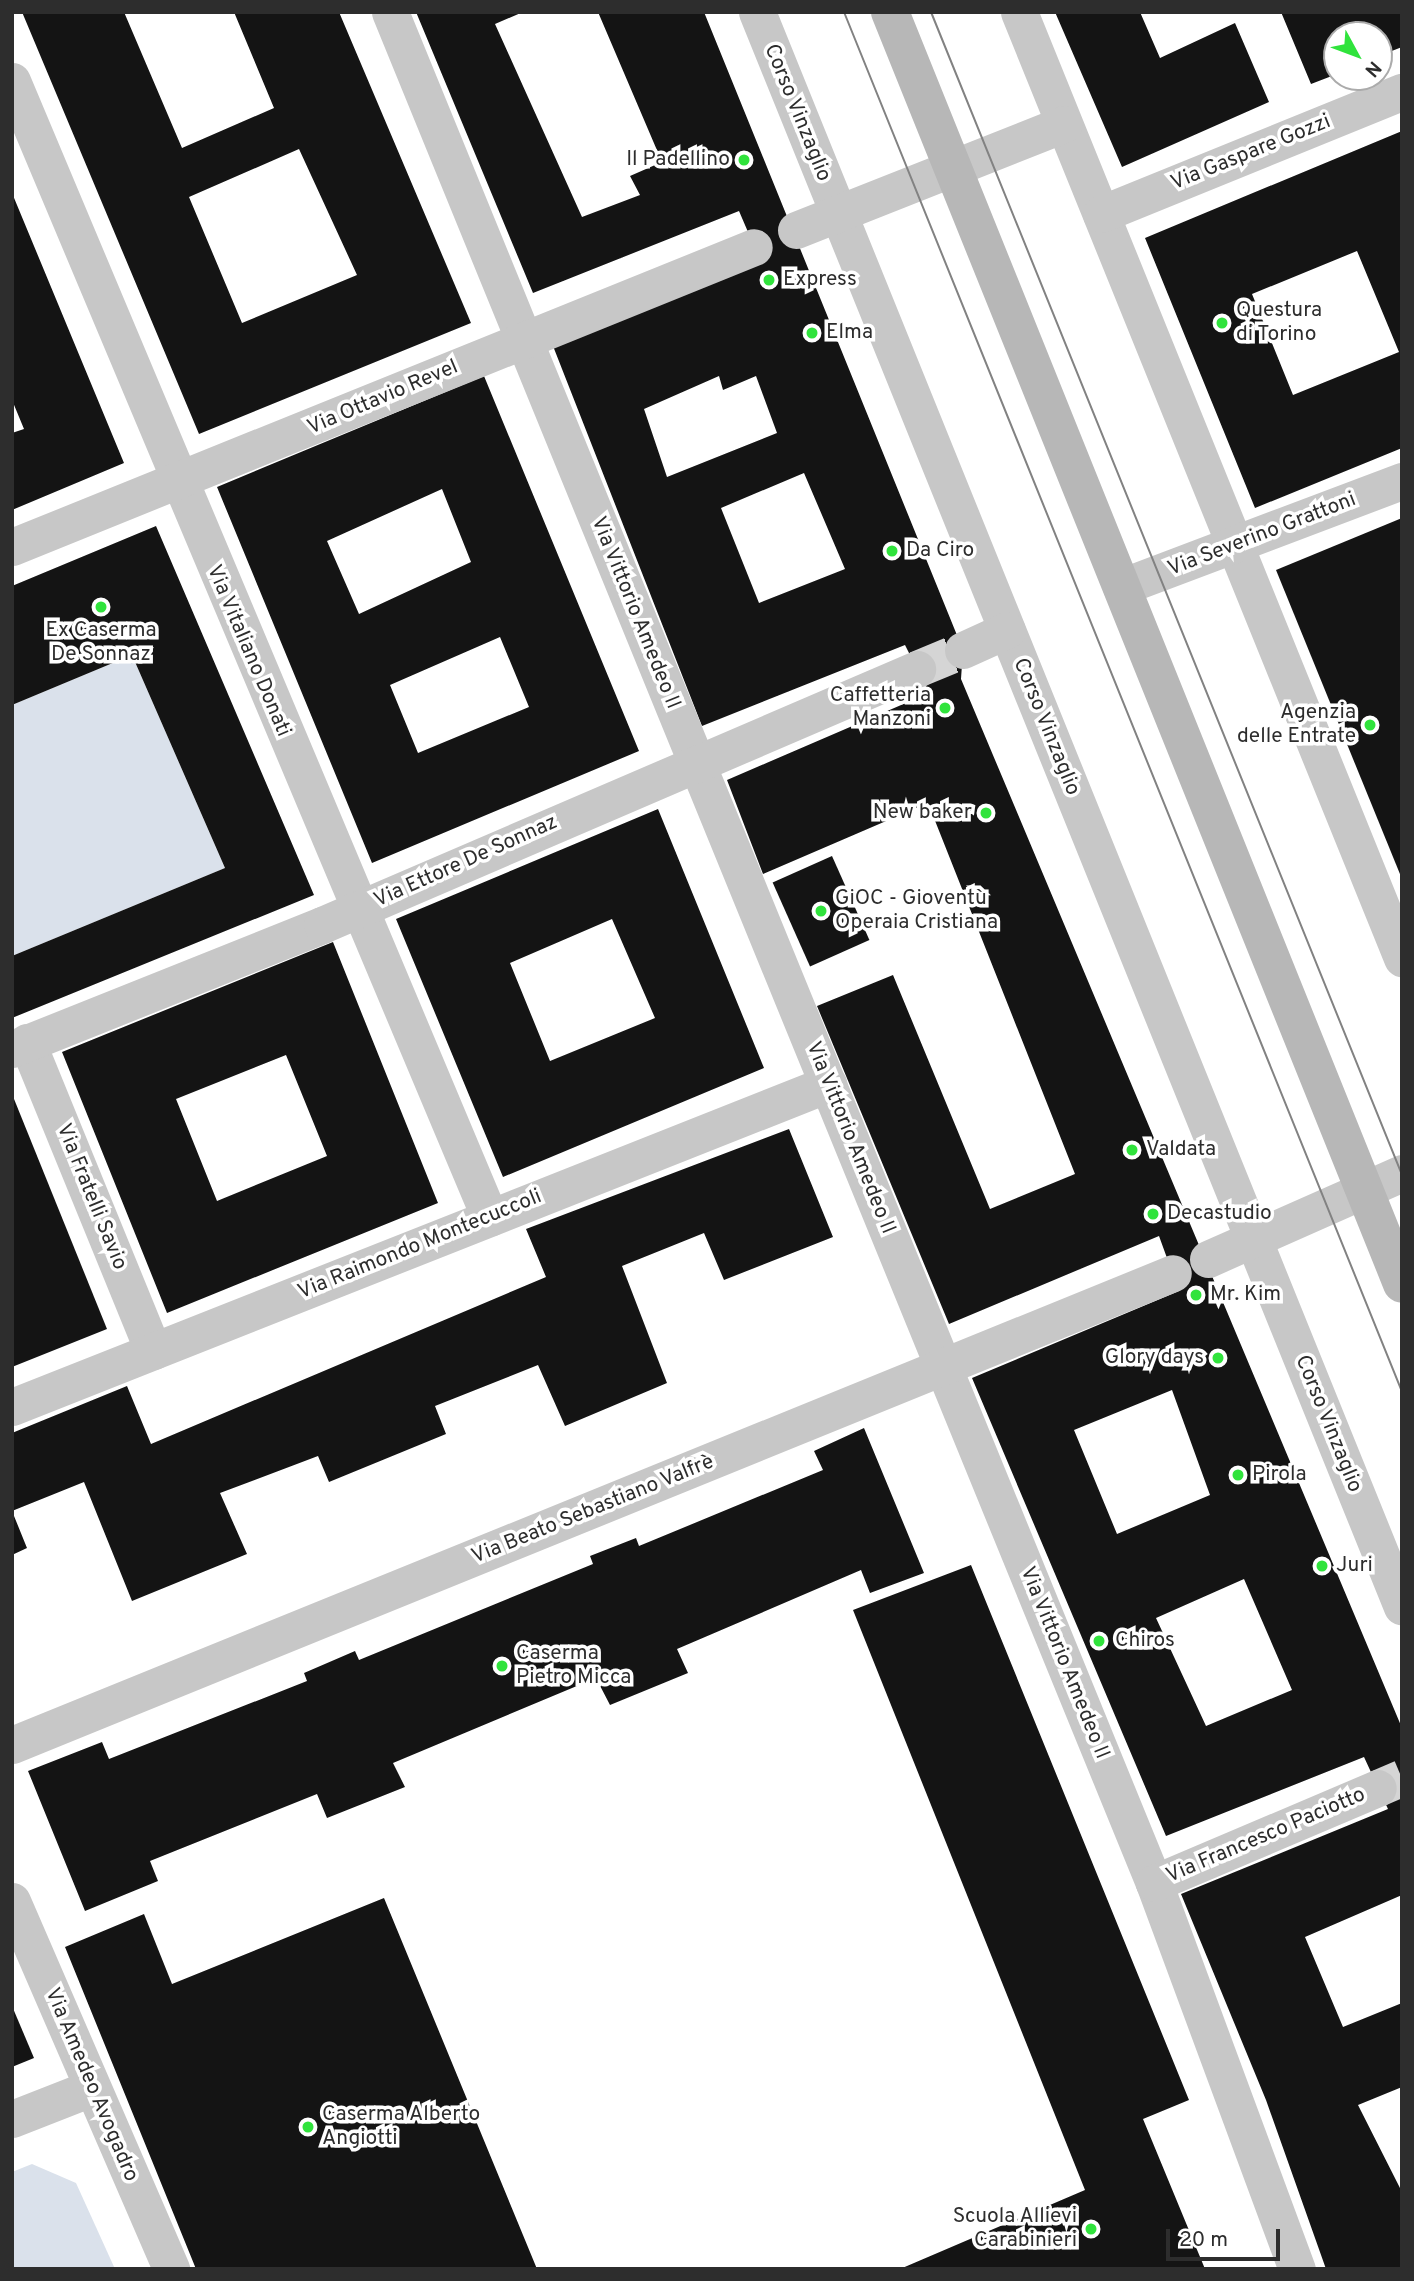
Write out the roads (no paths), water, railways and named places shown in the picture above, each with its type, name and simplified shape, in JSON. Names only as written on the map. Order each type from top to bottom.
[{"type":"main road","points":[[890,12],[1402,1284]]},
{"type":"street","name":"Via Vittorio Amedeo II","points":[[390,12],[1154,1883],[1297,2269]]},
{"type":"street","name":"Corso Vinzaglio","points":[[757,12],[1402,1607]]},
{"type":"street","points":[[1019,12],[1402,958]]},
{"type":"street","name":"Via Vitaliano Donati","points":[[12,81],[178,484],[490,1217]]},
{"type":"street","name":"Via Gaspare Gozzi","points":[[1101,214],[1402,92]]},
{"type":"street","points":[[796,230],[1064,124]]},
{"type":"street","name":"Via Ottavio Revel","points":[[12,547],[178,484],[754,247]]},
{"type":"street","name":"Via Severino Grattoni","points":[[1121,587],[1402,481]]},
{"type":"street","points":[[964,650],[1007,630]]},
{"type":"street","name":"Via Ettore De Sonnaz","points":[[20,1045],[359,909],[917,669]]},
{"type":"street","name":"Via Fratelli Savio","points":[[20,1045],[153,1351]]},
{"type":"street","name":"Via Raimondo Montecuccoli","points":[[12,1407],[828,1084]]},
{"type":"street","points":[[1208,1259],[1402,1173]]},
{"type":"street","name":"Via Beato Sebastiano Valfrè","points":[[12,1745],[1173,1273]]},
{"type":"street","name":"Via Francesco Paciotto","points":[[1154,1883],[1378,1788]]},
{"type":"street","name":"Via Amedeo Avogadro","points":[[12,1901],[171,2269]]},
{"type":"street","points":[[12,2119],[91,2088]]},
{"type":"tunnel","points":[[917,669],[963,650]]},
{"type":"tunnel","points":[[1378,1788],[1402,1778]]},
{"type":"tram line","points":[[844,12],[1402,1392]]},
{"type":"tram line","points":[[931,12],[1402,1175]]},
{"type":"place","name":"Il Padellino","points":[[744,160]]},
{"type":"place","name":"Express","points":[[769,280]]},
{"type":"place","name":"Questura di Torino","points":[[1222,323]]},
{"type":"place","name":"Elma","points":[[812,333]]},
{"type":"place","name":"Da Ciro","points":[[892,551]]},
{"type":"place","name":"Ex Caserma De Sonnaz","points":[[101,607]]},
{"type":"place","name":"Caffetteria Manzoni","points":[[945,708]]},
{"type":"place","name":"Agenzia delle Entrate","points":[[1370,725]]},
{"type":"place","name":"New baker","points":[[986,813]]},
{"type":"place","name":"GiOC - Gioventù Operaia Cristiana","points":[[821,911]]},
{"type":"place","name":"Valdata","points":[[1132,1150]]},
{"type":"place","name":"Decastudio","points":[[1153,1214]]},
{"type":"place","name":"Mr. Kim","points":[[1196,1295]]},
{"type":"place","name":"Glory days","points":[[1218,1358]]},
{"type":"place","name":"Pirola","points":[[1238,1475]]},
{"type":"place","name":"Juri","points":[[1322,1566]]},
{"type":"place","name":"Chiros","points":[[1099,1641]]},
{"type":"place","name":"Caserma Pietro Micca","points":[[502,1666]]},
{"type":"place","name":"Caserma Alberto Angiotti","points":[[308,2127]]},
{"type":"place","name":"Scuola Allievi Carabinieri","points":[[1091,2229]]}]
